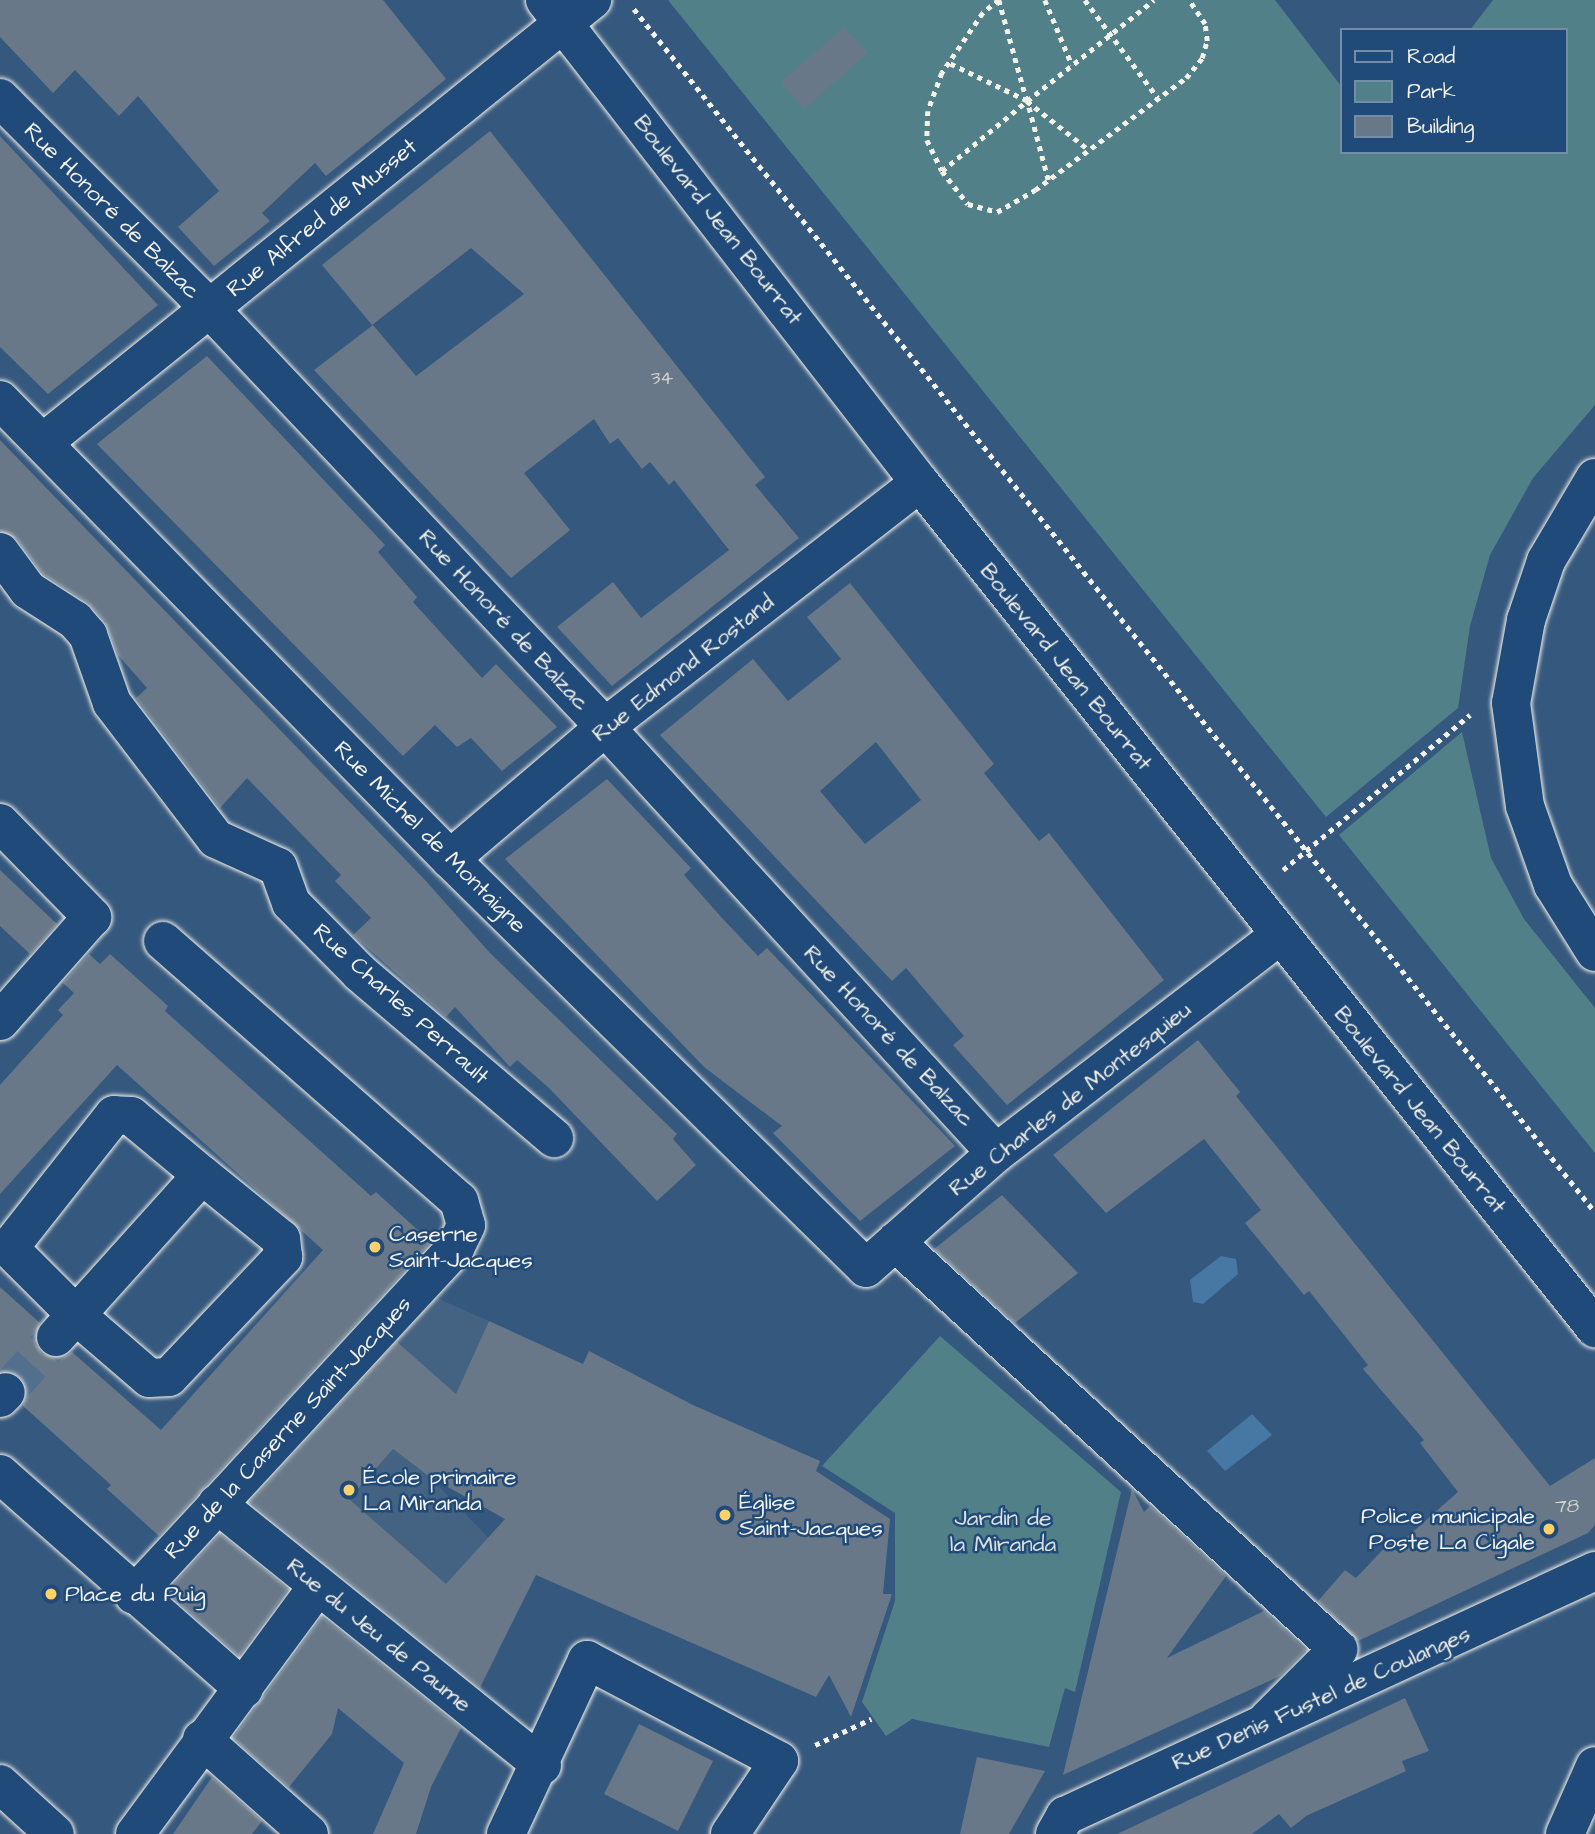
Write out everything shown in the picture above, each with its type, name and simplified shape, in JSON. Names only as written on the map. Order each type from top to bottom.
[{"type":"street","name":"Rue Alfred de Musset","points":[[45,441],[209,309],[568,7]]},
{"type":"street","name":"Boulevard Jean Bourrat","points":[[568,7],[920,483],[1279,936],[1595,1328]]},
{"type":"street","name":"Rue Honoré de Balzac","points":[[0,98],[209,309],[606,727],[996,1153]]},
{"type":"street","name":"Rue Michel de Montaigne","points":[[0,400],[45,441],[450,859],[866,1268]]},
{"type":"street","points":[[1595,478],[1546,561],[1526,621],[1511,703],[1525,806],[1553,885],[1595,953]]},
{"type":"street","name":"Rue Edmond Rostand","points":[[450,859],[606,727],[920,483]]},
{"type":"street","name":"Rue Charles Perrault","points":[[0,552],[28,590],[75,621],[88,635],[112,703],[216,839],[278,867],[290,903],[360,973],[554,1138]]},
{"type":"street","points":[[0,823],[92,917],[0,1021]]},
{"type":"street","name":"Rue Charles de Montesquieu","points":[[866,1268],[996,1153],[1279,936]]},
{"type":"street","name":"Rue de la Caserne Saint-Jacques","points":[[134,1595],[254,1462],[455,1248],[466,1225],[459,1200],[163,942]]},
{"type":"street","points":[[114,1115],[131,1116],[202,1175],[281,1239],[283,1257],[169,1377],[159,1380],[149,1378],[66,1326],[9,1248],[114,1115]]},
{"type":"street","points":[[66,1326],[202,1175]]},
{"type":"street","points":[[895,1242],[1338,1649],[1267,1720]]},
{"type":"street","points":[[0,1474],[134,1595],[244,1689]]},
{"type":"street","name":"Rue du Jeu de Paume","points":[[217,1504],[542,1765]]},
{"type":"street","name":"Rue Denis Fustel de Coulanges","points":[[1055,1834],[1065,1816],[1267,1720],[1595,1571]]},
{"type":"street","points":[[135,1834],[202,1739],[244,1689],[318,1586]]},
{"type":"street","points":[[506,1834],[542,1765],[587,1660],[769,1775],[730,1834]]},
{"type":"street","points":[[202,1739],[309,1834]]},
{"type":"street","points":[[1566,1834],[1595,1766]]},
{"type":"street","points":[[0,1784],[55,1834]]},
{"type":"path","points":[[627,0],[1303,851],[1595,1212]]},
{"type":"path","points":[[1048,180],[999,0],[983,13],[948,63],[928,111],[927,141],[942,171],[968,204],[980,211],[998,212],[1011,207],[1048,180],[1089,150],[1158,98],[1202,58],[1205,24],[1189,0]]},
{"type":"path","points":[[1045,0],[1072,65]]},
{"type":"path","points":[[1084,0],[1158,98]]},
{"type":"path","points":[[942,171],[1154,0]]},
{"type":"path","points":[[948,63],[1027,101],[1089,150]]},
{"type":"path","points":[[1251,898],[1303,851],[1461,723]]},
{"type":"path","points":[[769,1775],[871,1719]]},
{"type":"shaded area","points":[[1221,1256],[1236,1259],[1238,1274],[1203,1304],[1193,1302],[1190,1280]]},
{"type":"shaded area","name":"École primaire La Miranda","points":[[430,1295],[489,1321],[428,1475],[532,1583],[476,1629],[499,1651],[474,1701],[243,1505]]},
{"type":"shaded area","points":[[1252,1414],[1272,1435],[1225,1471],[1207,1451]]},
{"type":"green space","points":[[668,0],[1275,0],[1340,85],[1340,154],[1567,154],[1567,28],[1472,28],[1493,0],[1595,0],[1595,405],[1533,478],[1490,555],[1470,626],[1458,708],[1326,817]]},
{"type":"green space","points":[[1462,732],[1491,858],[1524,919],[1595,1008],[1595,1153],[1339,835]]},
{"type":"green space","name":"Jardin de la Miranda","points":[[940,1336],[1121,1492],[1075,1692],[1065,1688],[1049,1747],[912,1719],[886,1736],[862,1702],[895,1601],[895,1513],[822,1466]]},
{"type":"building","points":[[0,0],[383,0],[446,79],[326,176],[315,163],[262,213],[270,221],[214,266],[178,227],[219,191],[138,96],[119,116],[75,70],[53,93],[0,37]]},
{"type":"building","points":[[844,27],[868,53],[804,109],[781,82]]},
{"type":"building","points":[[490,131],[765,477],[755,485],[799,538],[612,686],[557,627],[613,582],[641,618],[729,550],[674,480],[669,485],[650,462],[642,469],[618,438],[610,444],[594,419],[524,473],[570,530],[511,578],[314,370],[373,325],[416,376],[524,294],[471,248],[372,325],[322,265]]},
{"type":"building","points":[[0,136],[158,305],[48,394],[0,347]]},
{"type":"building","points":[[207,356],[385,545],[378,552],[417,597],[413,602],[482,678],[496,664],[557,727],[502,771],[471,738],[457,747],[435,725],[403,756],[97,444]]},
{"type":"building","points":[[0,440],[425,880],[490,953],[677,1134],[673,1139],[696,1165],[657,1201],[549,1088],[517,1060],[510,1067],[455,1007],[446,1017],[353,935],[371,918],[335,881],[341,875],[247,778],[220,808],[136,698],[147,688],[118,655],[105,621],[87,602],[43,574],[17,539],[0,531]]},
{"type":"building","points":[[850,583],[994,764],[984,773],[1039,841],[1049,833],[1164,980],[1007,1105],[953,1045],[964,1036],[906,968],[892,981],[660,735],[753,659],[788,701],[841,659],[807,617]],"holes":[[[876,742],[921,800],[865,844],[820,791]]]},
{"type":"building","points":[[607,779],[691,868],[684,875],[758,956],[767,948],[955,1146],[860,1221],[773,1133],[782,1126],[704,1067],[505,859]]},
{"type":"building","points":[[0,870],[57,924],[30,954],[0,926]]},
{"type":"building","name":"Caserne Saint-Jacques","points":[[89,954],[100,964],[110,954],[168,1006],[165,1011],[371,1196],[376,1192],[431,1242],[159,1536],[107,1489],[111,1485],[23,1406],[27,1387],[22,1377],[0,1371],[0,1287],[40,1323],[35,1343],[42,1354],[62,1358],[72,1352],[161,1430],[323,1250],[117,1065],[0,1194],[0,1085],[63,1015],[58,1010],[74,993],[63,983]]},
{"type":"building","points":[[1198,1040],[1240,1092],[1236,1096],[1550,1486],[1595,1458],[1595,1525],[1588,1533],[1358,1641],[1318,1601],[1345,1570],[1356,1578],[1393,1539],[1399,1544],[1458,1492],[1420,1443],[1424,1440],[1363,1369],[1368,1365],[1309,1291],[1304,1295],[1245,1223],[1261,1210],[1204,1139],[1106,1213],[1053,1155]]},
{"type":"building","points":[[1002,1195],[1078,1273],[1015,1323],[934,1249]]},
{"type":"building","name":"Église Saint-Jacques","points":[[489,1321],[583,1364],[589,1351],[693,1405],[820,1461],[816,1471],[890,1519],[883,1594],[892,1594],[851,1717],[829,1675],[816,1697],[536,1575],[480,1687],[250,1502],[397,1342],[456,1394]],"holes":[[[393,1449],[430,1477],[505,1519],[446,1584],[349,1499]]]},
{"type":"building","points":[[1132,1489],[1144,1512],[1150,1506],[1226,1576],[1167,1658],[1264,1611],[1306,1650],[1280,1676],[1063,1775]]},
{"type":"building","points":[[220,1534],[288,1589],[239,1656],[167,1592]]},
{"type":"building","points":[[322,1617],[461,1728],[431,1787],[416,1834],[373,1834],[404,1763],[338,1708],[332,1734],[289,1787],[233,1738]]},
{"type":"building","points":[[1405,1698],[1429,1751],[1402,1761],[1406,1771],[1306,1816],[1291,1828],[1279,1814],[1252,1834],[1117,1834]]},
{"type":"building","points":[[639,1724],[713,1761],[678,1831],[604,1794]]},
{"type":"building","points":[[977,1757],[1045,1771],[1009,1834],[960,1834]]},
{"type":"building","points":[[212,1777],[262,1821],[252,1834],[173,1834]]},
{"type":"tunnel","points":[[6,1392],[56,1337]]},
{"type":"place","name":"Caserne Saint-Jacques","points":[[375,1247]]},
{"type":"place","name":"École primaire La Miranda","points":[[349,1490]]},
{"type":"place","name":"Église Saint-Jacques","points":[[725,1515]]},
{"type":"place","name":"Police municipale Poste La Cigale","points":[[1549,1529]]},
{"type":"place","name":"Place du Puig","points":[[51,1594]]}]
